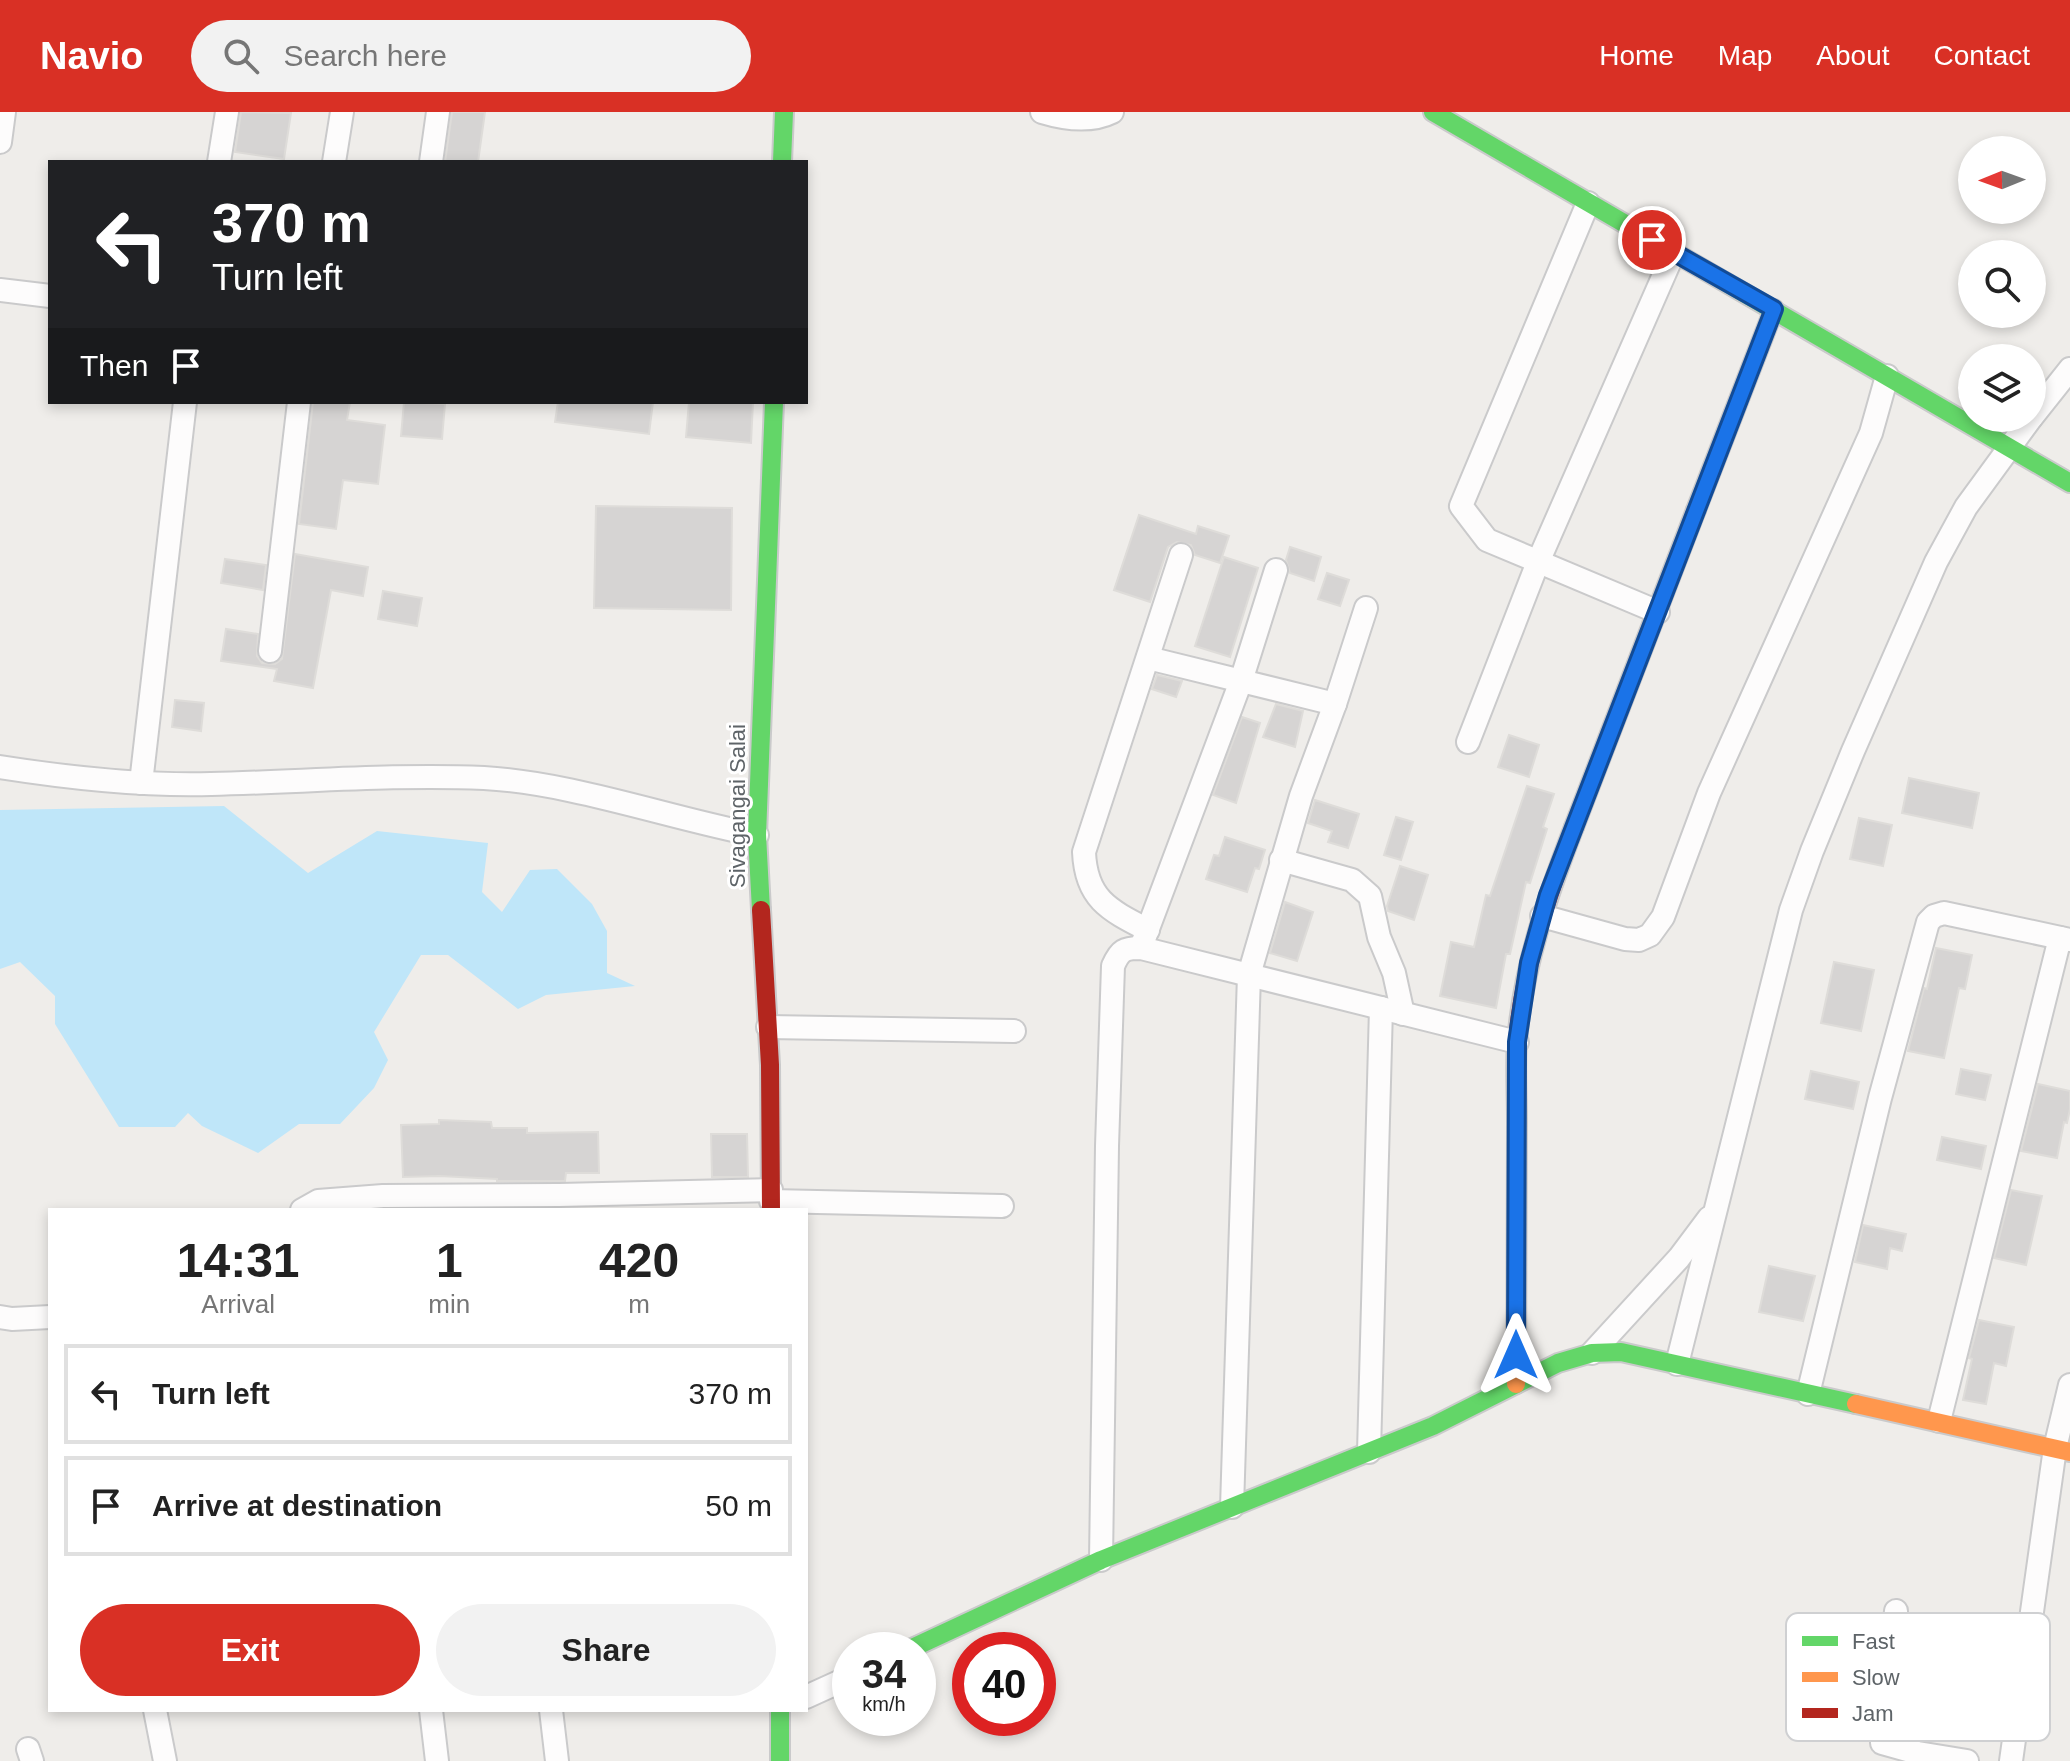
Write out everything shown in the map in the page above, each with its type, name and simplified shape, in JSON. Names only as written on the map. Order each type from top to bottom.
[{"type":"street","points":[[0,142],[4,112]]},
{"type":"street","points":[[219,160],[227,112]]},
{"type":"street","points":[[334,160],[342,112]]},
{"type":"street","points":[[431,160],[438,112]]},
{"type":"street","points":[[782,160],[784,112]]},
{"type":"street","points":[[1042,112],[1063,119],[1099,118],[1112,112]]},
{"type":"street","points":[[1433,112],[2070,483]]},
{"type":"street","points":[[1588,203],[1461,506],[1487,540],[1658,612]]},
{"type":"street","points":[[1468,742],[1538,562],[1674,252]]},
{"type":"street","points":[[0,290],[48,296]]},
{"type":"street","points":[[1516,1384],[1517,1042],[1529,963],[1548,895],[1774,309]]},
{"type":"street","points":[[2046,400],[2070,369]]},
{"type":"street","points":[[1542,916],[1639,940],[1650,935],[1663,917],[1709,793],[1871,433],[1887,376]]},
{"type":"street","points":[[141,783],[185,404]]},
{"type":"street","points":[[270,651],[299,404]]},
{"type":"street","name":"Sivagangai Salai","points":[[771,1200],[768,1027],[757,835],[774,404]]},
{"type":"street","points":[[1677,1364],[1791,910],[1812,851],[1936,562],[1966,507],[2021,432]]},
{"type":"street","points":[[1181,555],[1084,852],[1085,875],[1095,894],[1145,939],[1249,975],[1517,1042]]},
{"type":"street","points":[[1101,1560],[1113,966],[1119,952],[1145,939],[1241,681],[1276,570]]},
{"type":"street","points":[[1232,1507],[1249,975],[1301,796],[1366,608]]},
{"type":"street","points":[[1148,658],[1335,704]]},
{"type":"street","points":[[0,767],[75,779],[141,783],[486,778],[558,789],[757,835]]},
{"type":"street","points":[[1281,860],[1352,880],[1370,896],[1379,937],[1394,973],[1369,1452]]},
{"type":"street","points":[[1808,1394],[1884,1084],[1928,922],[1944,913],[2065,939],[1939,1421]]},
{"type":"street","points":[[768,1027],[1014,1031]]},
{"type":"street","points":[[306,1208],[318,1201],[383,1203],[559,1195],[1002,1206]]},
{"type":"street","points":[[1592,1353],[1679,1258],[1715,1210]]},
{"type":"street","points":[[0,1317],[48,1317]]},
{"type":"street","points":[[936,1637],[1101,1560],[1433,1426],[1558,1363],[1592,1353],[1621,1352],[2062,1450]]},
{"type":"street","points":[[2035,1613],[2070,1385]]},
{"type":"street","points":[[808,1696],[832,1685]]},
{"type":"street","points":[[155,1712],[165,1761]]},
{"type":"street","points":[[431,1712],[437,1761]]},
{"type":"street","points":[[551,1712],[557,1761]]},
{"type":"street","points":[[780,1712],[780,1761]]},
{"type":"street","points":[[2011,1761],[2014,1741]]},
{"type":"street","points":[[1881,1752],[1918,1753],[1967,1761]]},
{"type":"water","points":[[224,806],[308,873],[377,831],[488,843],[482,892],[502,912],[530,870],[557,869],[592,904],[607,931],[607,973],[635,986],[546,995],[518,1009],[448,955],[421,955],[374,1032],[388,1060],[374,1088],[340,1124],[299,1124],[258,1153],[202,1126],[188,1113],[175,1127],[119,1127],[55,1024],[55,996],[20,962],[0,969],[0,810]]},
{"type":"building","points":[[241,112],[291,113],[284,159],[235,152]]},
{"type":"building","points":[[452,112],[485,112],[478,160],[445,160]]},
{"type":"building","points":[[313,404],[350,404],[347,420],[385,425],[378,484],[343,480],[336,529],[299,524]]},
{"type":"building","points":[[404,404],[445,404],[442,439],[401,436]]},
{"type":"building","points":[[558,404],[653,404],[649,434],[555,422]]},
{"type":"building","points":[[689,404],[753,404],[751,443],[686,437]]},
{"type":"building","points":[[596,506],[732,508],[731,610],[594,608]]},
{"type":"building","points":[[1139,515],[1196,534],[1198,526],[1229,536],[1220,563],[1195,555],[1191,545],[1177,542],[1168,547],[1150,602],[1114,590]]},
{"type":"building","points":[[1290,547],[1321,557],[1314,581],[1290,573],[1286,560]]},
{"type":"building","points":[[295,554],[368,567],[363,596],[331,590],[313,688],[274,681],[277,669],[221,661],[226,629],[258,634],[257,656],[262,663],[275,664],[282,659]]},
{"type":"building","points":[[1224,557],[1258,568],[1230,657],[1195,646]]},
{"type":"building","points":[[225,559],[266,565],[263,590],[221,583]]},
{"type":"building","points":[[1327,573],[1349,580],[1340,606],[1318,599]]},
{"type":"building","points":[[383,591],[422,598],[417,626],[378,619]]},
{"type":"building","points":[[1157,675],[1182,681],[1176,697],[1152,689]]},
{"type":"building","points":[[175,700],[204,703],[201,731],[172,727]]},
{"type":"building","points":[[1276,704],[1303,711],[1295,747],[1263,737]]},
{"type":"building","points":[[1242,717],[1260,723],[1236,803],[1213,795]]},
{"type":"building","points":[[1509,735],[1539,745],[1529,777],[1498,767]]},
{"type":"building","points":[[1909,778],[1979,793],[1972,828],[1902,813]]},
{"type":"building","points":[[1527,786],[1554,794],[1530,883],[1526,882],[1510,954],[1506,954],[1496,1008],[1440,996],[1451,942],[1474,947],[1486,895],[1490,896]]},
{"type":"building","points":[[1315,800],[1359,814],[1348,848],[1328,842],[1332,831],[1308,823]]},
{"type":"building","points":[[1396,817],[1413,822],[1401,860],[1384,855]]},
{"type":"building","points":[[1859,818],[1892,825],[1883,866],[1850,859]]},
{"type":"building","points":[[1225,837],[1265,850],[1247,892],[1206,879],[1214,855],[1219,856]]},
{"type":"building","points":[[1400,866],[1428,875],[1414,920],[1388,911]]},
{"type":"building","points":[[1285,902],[1313,912],[1297,961],[1270,953]]},
{"type":"building","points":[[1936,948],[1972,955],[1965,989],[1959,988],[1944,1058],[1908,1051]]},
{"type":"building","points":[[1834,962],[1874,970],[1861,1031],[1821,1023]]},
{"type":"building","points":[[1961,1069],[1991,1075],[1985,1100],[1956,1094]]},
{"type":"building","points":[[1811,1071],[1859,1082],[1853,1109],[1805,1099]]},
{"type":"building","points":[[2038,1084],[2070,1091],[2070,1109],[2067,1123],[2064,1122],[2057,1158],[2021,1151]]},
{"type":"building","points":[[439,1120],[491,1122],[492,1128],[527,1128],[527,1133],[598,1132],[599,1173],[566,1173],[565,1181],[403,1177],[401,1125],[439,1124]]},
{"type":"building","points":[[711,1134],[747,1134],[748,1177],[712,1177]]},
{"type":"building","points":[[1942,1137],[1986,1146],[1981,1169],[1937,1160]]},
{"type":"building","points":[[2011,1190],[2042,1196],[2026,1265],[1994,1258]]},
{"type":"building","points":[[1863,1225],[1906,1234],[1902,1251],[1890,1248],[1887,1269],[1855,1262]]},
{"type":"building","points":[[1769,1266],[1815,1276],[1803,1321],[1759,1312]]},
{"type":"building","points":[[1979,1320],[2014,1327],[2006,1366],[1994,1363],[1986,1404],[1963,1400]]},
{"type":"traffic: fast","points":[[782,160],[784,112]]},
{"type":"traffic: fast","points":[[1433,112],[2070,483]]},
{"type":"traffic: fast","points":[[1696,510],[1774,309]]},
{"type":"traffic: fast","points":[[761,910],[757,835],[774,404]]},
{"type":"traffic: fast","points":[[936,1637],[1101,1560],[1433,1426],[1558,1363],[1592,1353],[1621,1352],[1856,1404]]},
{"type":"traffic: fast","points":[[780,1712],[780,1761]]},
{"type":"traffic: slow","points":[[1574,827],[1696,510]]},
{"type":"traffic: slow","points":[[1516,1384],[1517,1122]]},
{"type":"traffic: slow","points":[[1856,1404],[2070,1452]]},
{"type":"traffic: jam","points":[[1517,1122],[1516,1052],[1525,987],[1546,906],[1574,827]]},
{"type":"traffic: jam","points":[[761,910],[770,1065],[771,1208]]},
{"type":"route","points":[[1516,1355],[1517,1042],[1529,963],[1548,895],[1774,309],[1652,240]]}]
